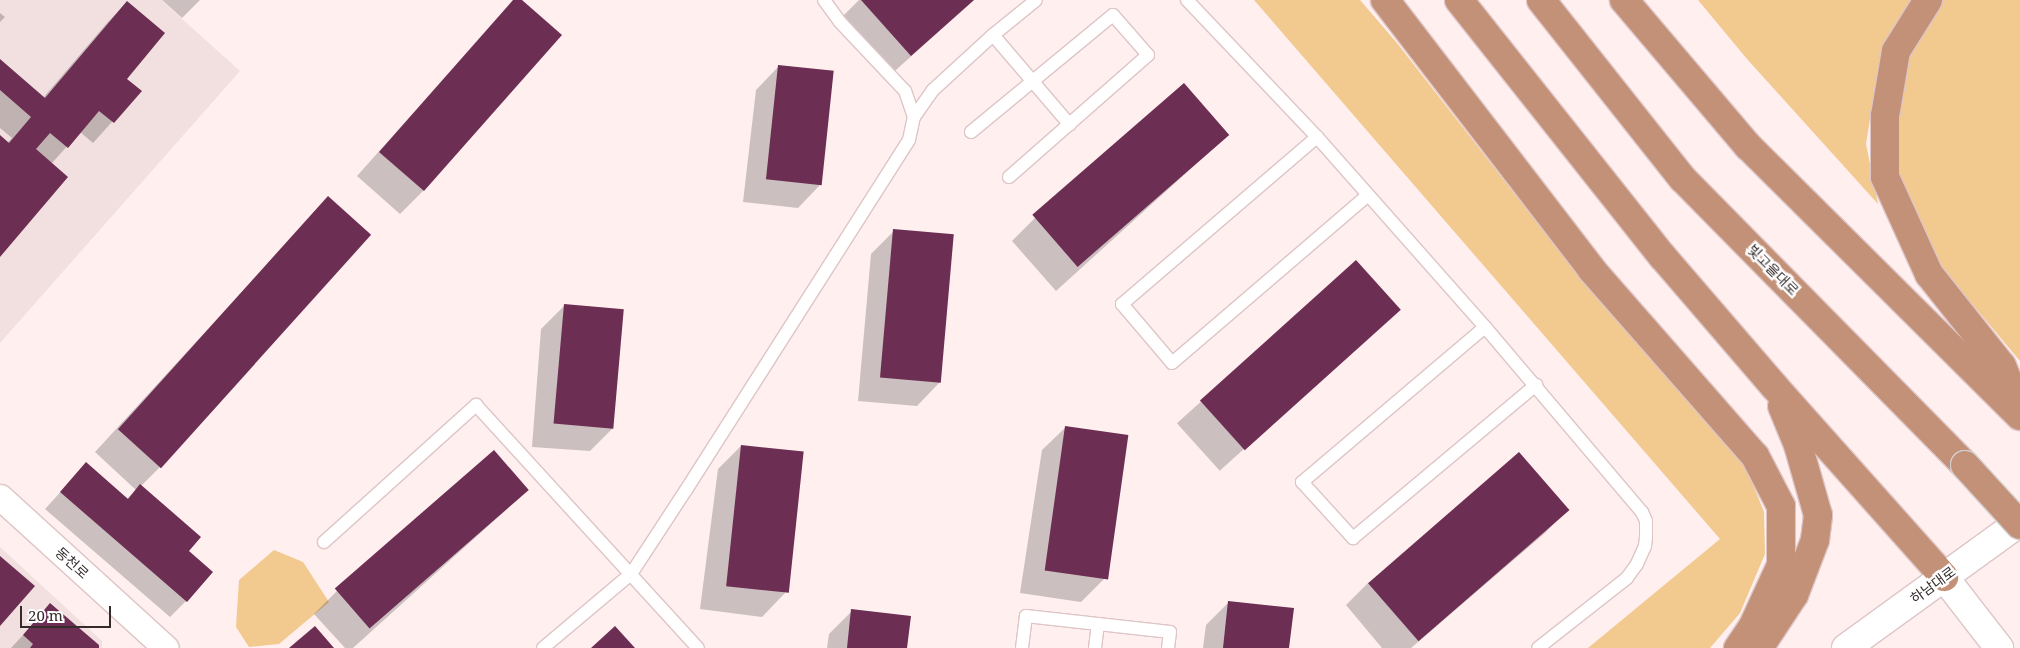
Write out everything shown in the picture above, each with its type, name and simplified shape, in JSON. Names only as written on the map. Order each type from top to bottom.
[{"type":"highway","points":[[1385,0],[1592,270],[1755,456],[1781,506],[1781,565],[1753,626],[1738,648]]},
{"type":"highway","points":[[1459,0],[1663,257],[1774,386],[1944,577]]},
{"type":"highway","name":"빛고을대로","points":[[1541,0],[1683,179],[2020,523]]},
{"type":"highway","points":[[1624,0],[1748,146],[2020,414]]},
{"type":"highway","points":[[1928,0],[1896,51],[1884,116],[1885,178],[1929,274],[2002,366],[2020,414]]},
{"type":"highway","points":[[1759,648],[1794,596],[1815,540],[1818,515],[1798,445],[1774,386]]},
{"type":"street","name":"동천로","points":[[0,497],[166,648]]},
{"type":"street","name":"하남대로","points":[[1846,648],[2020,523]]},
{"type":"street","points":[[1944,577],[1999,648]]},
{"type":"lane","points":[[824,0],[840,22],[905,91],[914,118]]},
{"type":"lane","points":[[543,648],[630,574],[692,482],[909,140],[914,118],[934,90],[993,35],[1036,0]]},
{"type":"lane","points":[[1186,0],[1317,137],[1485,326],[1642,512],[1646,521],[1646,537],[1645,546],[1637,564],[1626,578],[1538,648]]},
{"type":"lane","points":[[971,132],[1113,15],[1148,55],[1009,177]]},
{"type":"lane","points":[[993,35],[1070,125]]},
{"type":"lane","points":[[1317,137],[1122,304],[1172,363],[1368,195]]},
{"type":"lane","points":[[1485,326],[1302,482],[1353,538],[1536,385]]},
{"type":"lane","points":[[324,542],[476,405],[698,648]]},
{"type":"lane","points":[[1022,648],[1026,616],[1170,632],[1168,648]]},
{"type":"lane","points":[[1095,648],[1098,624]]},
{"type":"shaded area","points":[[0,0],[161,0],[240,71],[0,343]]},
{"type":"shaded area","points":[[1254,0],[1360,0],[1397,43],[1584,283],[1746,467],[1764,512],[1765,554],[1740,613],[1710,648],[1588,648],[1720,539]]},
{"type":"shaded area","points":[[1698,0],[1915,0],[1894,33],[1877,75],[1866,144],[1878,204],[1747,59]]},
{"type":"shaded area","points":[[1943,0],[2020,0],[2020,361],[1941,267],[1899,175],[1898,117],[1909,56]]},
{"type":"shaded area","points":[[0,547],[102,641],[102,648],[0,648]]},
{"type":"shaded area","points":[[274,550],[303,562],[329,602],[279,644],[249,647],[236,627],[239,580]]},
{"type":"building","points":[[513,0],[522,0],[562,35],[424,191],[379,152]]},
{"type":"building","points":[[861,0],[974,0],[911,56]]},
{"type":"building","points":[[127,1],[165,33],[127,79],[142,91],[114,123],[99,111],[68,148],[50,133],[36,149],[68,177],[0,257],[0,135],[9,143],[31,117],[0,90],[0,59],[45,98]]},
{"type":"building","points":[[778,65],[834,71],[822,185],[766,179]]},
{"type":"building","points":[[1184,83],[1229,135],[1078,267],[1032,215]]},
{"type":"building","points":[[328,196],[371,235],[161,468],[118,429]]},
{"type":"building","points":[[893,229],[954,234],[941,383],[880,377]]},
{"type":"building","points":[[1356,260],[1401,310],[1245,450],[1200,401]]},
{"type":"building","points":[[564,304],[624,309],[613,429],[554,424]]},
{"type":"building","points":[[1065,426],[1128,435],[1108,579],[1045,571]]},
{"type":"building","points":[[741,445],[804,452],[789,593],[726,586]]},
{"type":"building","points":[[494,450],[529,490],[370,628],[335,588]]},
{"type":"building","points":[[1519,452],[1570,510],[1419,641],[1368,583]]},
{"type":"building","points":[[86,462],[128,499],[140,484],[201,537],[189,551],[213,572],[187,602],[60,492]]},
{"type":"building","points":[[0,556],[35,586],[0,626]]},
{"type":"building","points":[[1228,601],[1294,608],[1289,648],[1223,648]]},
{"type":"building","points":[[50,603],[99,645],[99,648],[30,648],[33,644],[23,635]]},
{"type":"building","points":[[851,609],[911,616],[907,648],[847,648]]},
{"type":"building","points":[[315,626],[334,648],[289,648]]},
{"type":"building","points":[[615,626],[635,648],[591,648]]}]
